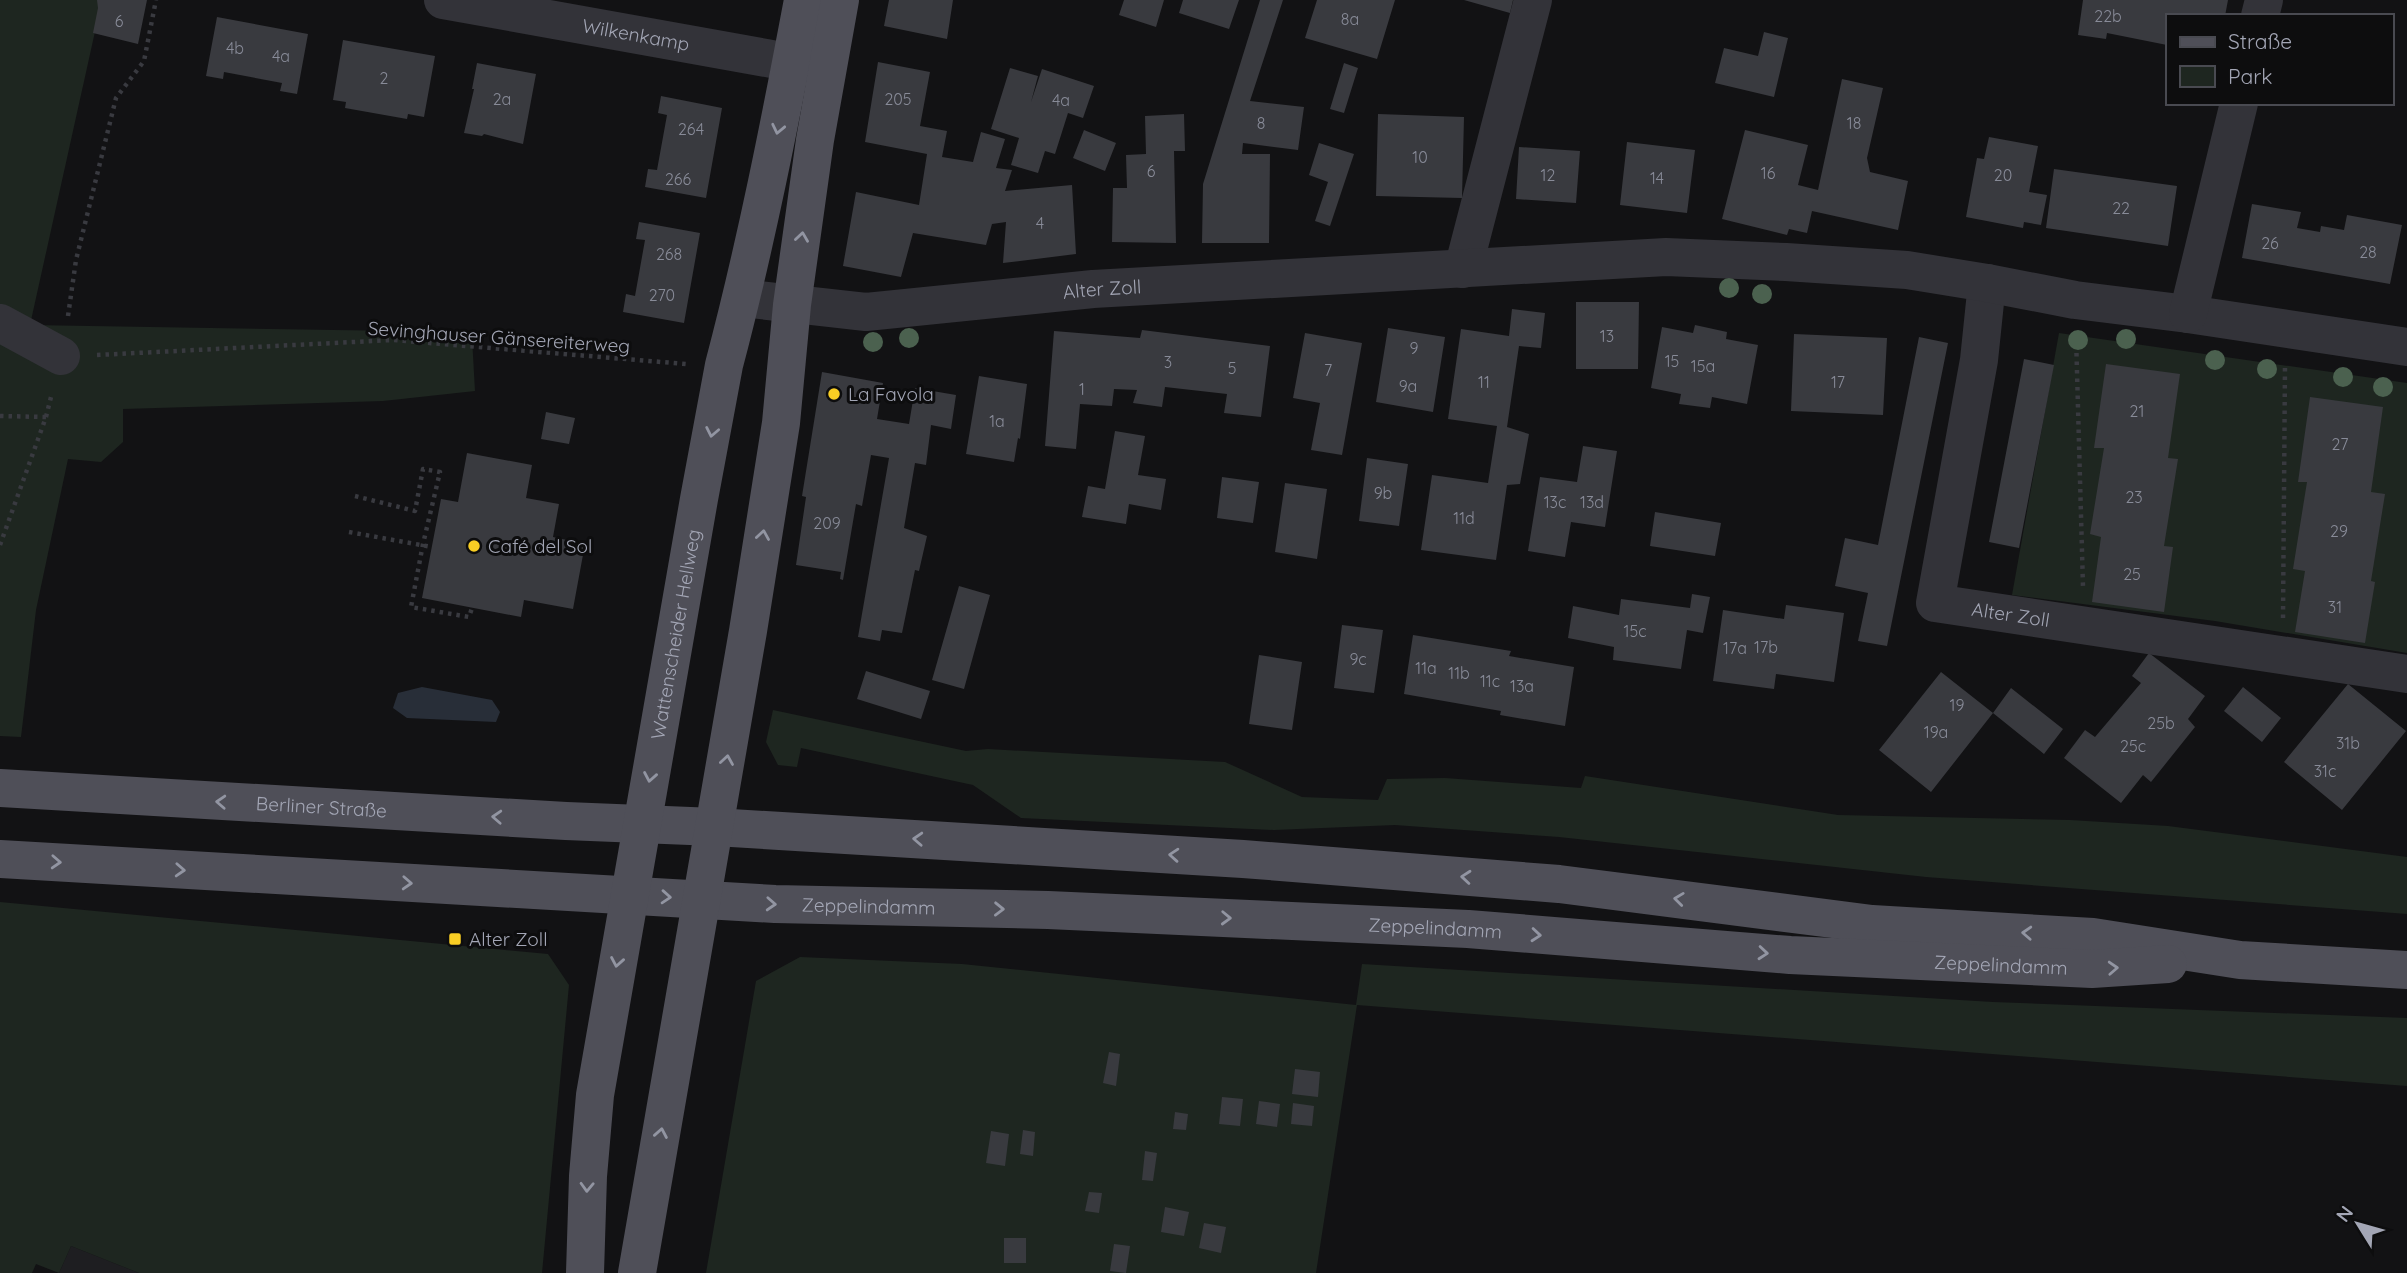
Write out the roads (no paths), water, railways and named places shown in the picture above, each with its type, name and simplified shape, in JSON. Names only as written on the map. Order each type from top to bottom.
[{"type":"main road","name":"Wattenscheider Hellweg","points":[[637,1273],[703,900],[781,423],[792,304],[815,140],[803,0]]},
{"type":"main road","name":"Wattenscheider Hellweg","points":[[584,1273],[595,1095],[724,365],[809,65],[840,0]]},
{"type":"main road","name":"Berliner Straße","points":[[0,788],[642,824]]},
{"type":"main road","name":"Zeppelindamm","points":[[642,824],[1242,859],[1559,884],[1872,924],[2093,937],[2240,960],[2407,970]]},
{"type":"main road","points":[[0,859],[629,895]]},
{"type":"main road","name":"Zeppelindamm","points":[[629,895],[775,904],[1048,910],[1468,929],[1790,955],[2092,969],[2240,960]]},
{"type":"street","name":"Wilkenkamp","points":[[443,0],[809,65]]},
{"type":"street","points":[[1463,269],[1533,0]]},
{"type":"street","points":[[2188,314],[2239,105]]},
{"type":"street","name":"Alter Zoll","points":[[742,298],[866,312],[1093,289],[1679,258],[1907,270],[2075,300],[2407,347]]},
{"type":"street","name":"Alter Zoll","points":[[1987,283],[1979,360],[1935,603],[2407,674]]},
{"type":"street","points":[[0,323],[61,356]]},
{"type":"place","name":"La Favola","points":[[834,394]]},
{"type":"place","name":"Café del Sol","points":[[474,546]]},
{"type":"place","name":"Alter Zoll","points":[[455,939]]}]
